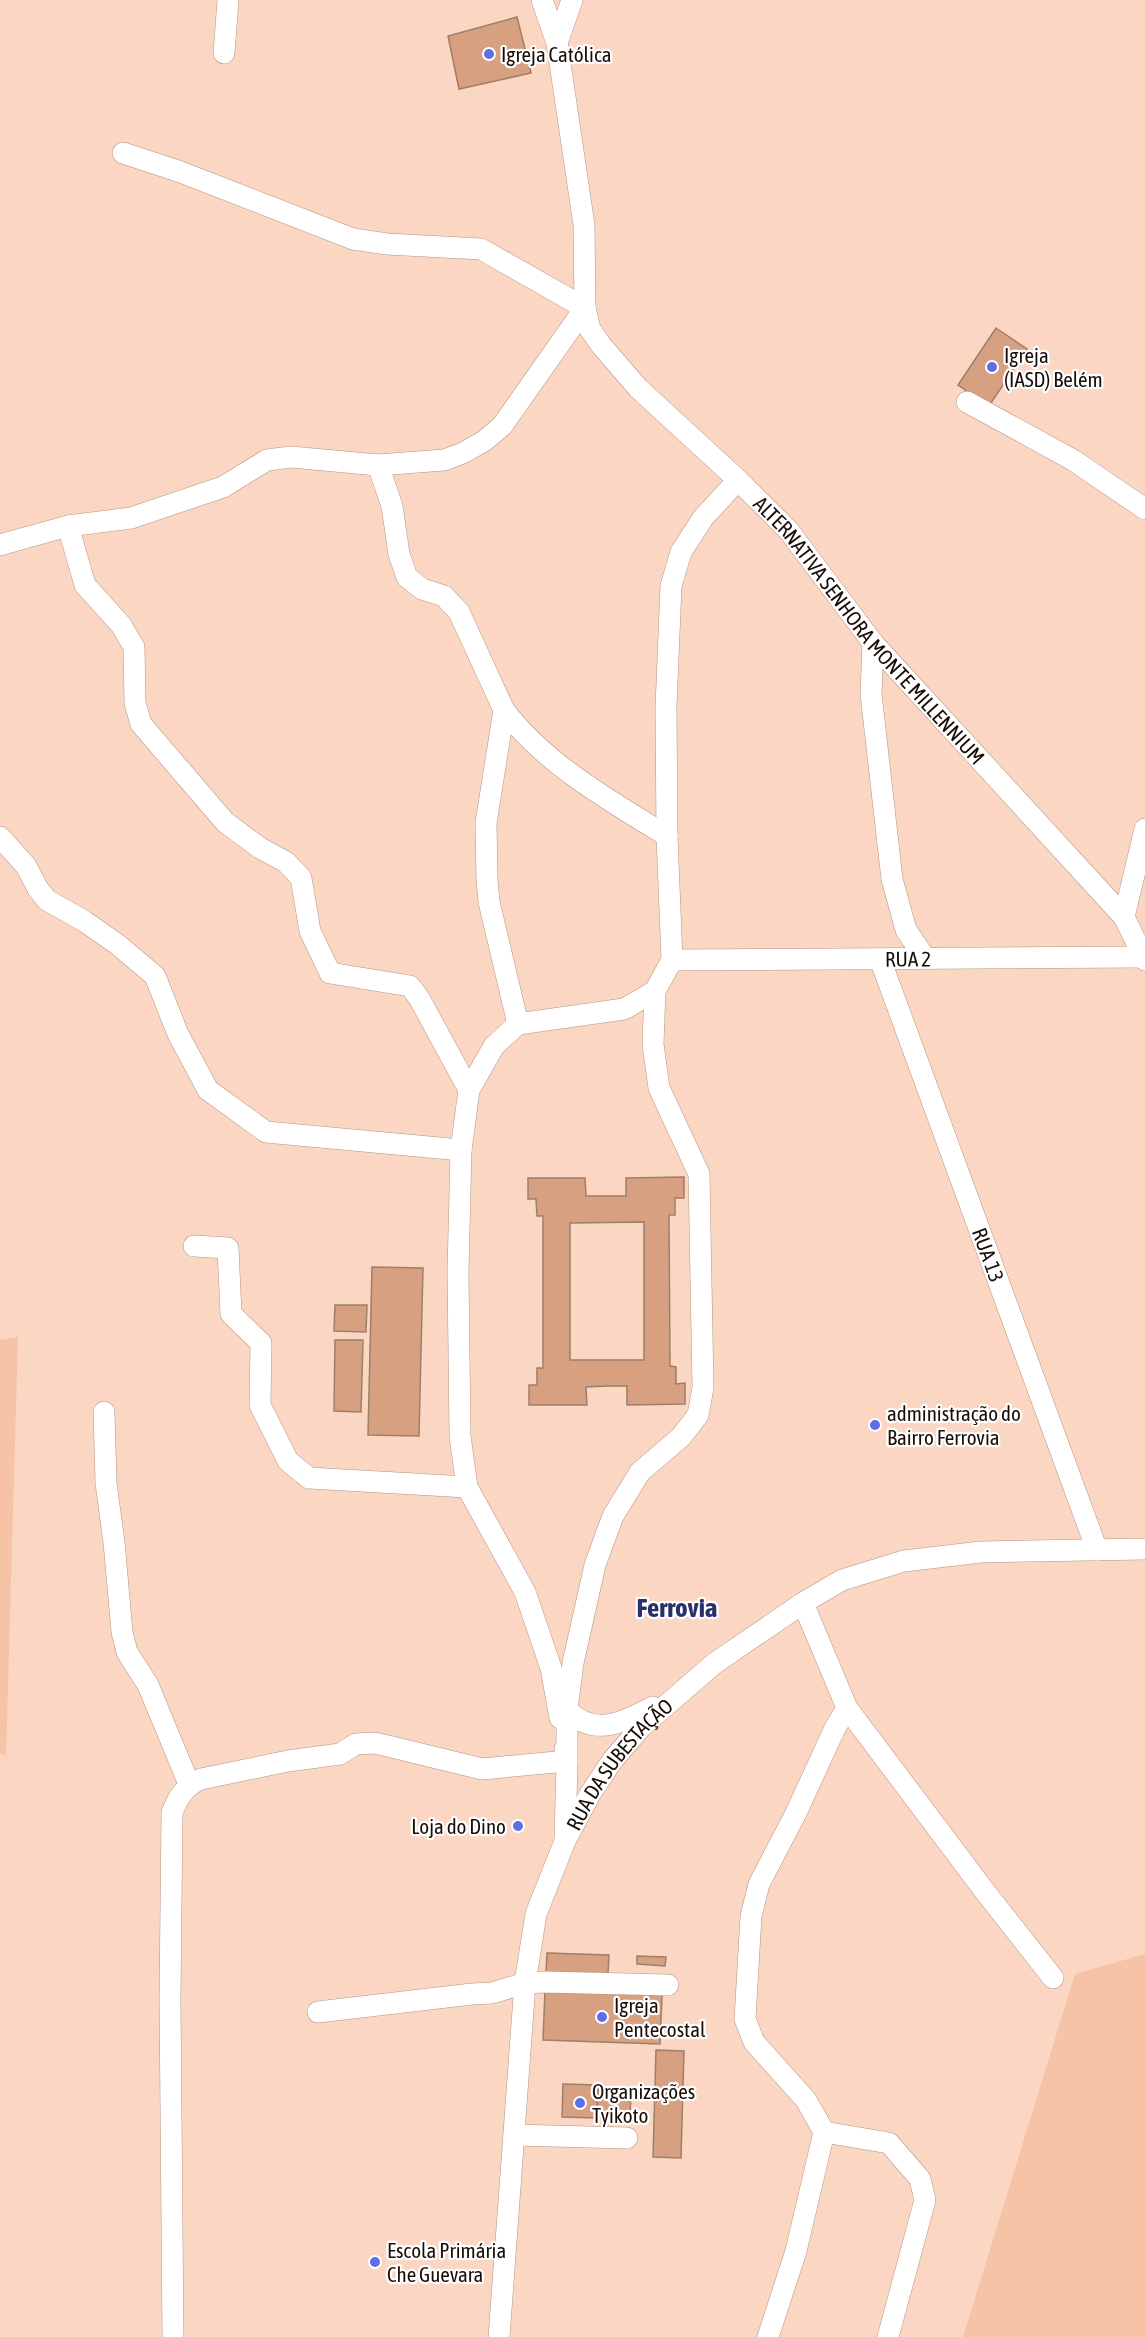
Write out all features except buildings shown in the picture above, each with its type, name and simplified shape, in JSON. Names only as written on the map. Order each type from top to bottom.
[{"type":"street","points":[[224,53],[228,0]]},
{"type":"street","name":"ALTERNATIVA SENHORA MONTE MILLENNIUM","points":[[543,0],[557,43],[584,225],[585,308],[590,329],[638,388],[738,480],[789,531],[873,643],[1124,917],[1144,958]]},
{"type":"street","points":[[557,43],[572,0]]},
{"type":"street","points":[[0,545],[68,526],[131,518],[150,512],[223,487],[267,460],[291,456],[378,465],[444,460],[463,453],[484,441],[502,426],[585,308],[481,249],[387,244],[353,239],[178,171],[123,153]]},
{"type":"street","points":[[968,402],[1073,460],[1145,509]]},
{"type":"street","points":[[378,465],[393,506],[399,554],[407,577],[422,589],[444,596],[459,612],[504,710],[513,722],[563,768],[667,836]]},
{"type":"street","points":[[565,1841],[567,1710],[573,1663],[594,1565],[613,1516],[640,1472],[681,1437],[698,1415],[703,1388],[699,1173],[659,1088],[653,1044],[655,991],[672,960],[667,836],[666,707],[671,586],[681,552],[703,518],[738,480]]},
{"type":"street","points":[[68,526],[85,585],[121,625],[134,647],[135,703],[141,724],[225,822],[260,848],[285,862],[301,878],[309,931],[330,973],[410,986],[470,1090]]},
{"type":"street","points":[[873,643],[871,694],[892,879],[906,930],[925,958]]},
{"type":"street","points":[[504,710],[486,823],[487,880],[489,902],[518,1024]]},
{"type":"street","points":[[1124,917],[1145,829]]},
{"type":"street","points":[[0,837],[26,866],[38,889],[47,900],[84,921],[117,944],[155,976],[178,1034],[208,1090],[266,1132],[461,1150]]},
{"type":"street","name":"RUA 2","points":[[672,960],[1144,958]]},
{"type":"street","name":"RUA 13","points":[[880,959],[1097,1550]]},
{"type":"street","points":[[567,1761],[551,1668],[525,1592],[467,1487],[460,1436],[461,1150],[470,1090],[494,1046],[518,1024],[624,1008],[655,991]]},
{"type":"street","points":[[194,1246],[228,1248],[231,1314],[261,1343],[260,1405],[288,1461],[309,1479],[467,1487]]},
{"type":"street","points":[[104,1412],[106,1483],[122,1632],[128,1652],[148,1685],[189,1784]]},
{"type":"street","name":"RUA DA SUBESTAÇÃO","points":[[499,2337],[525,1983],[536,1914],[565,1841],[590,1794],[612,1761],[641,1727],[672,1697],[715,1663],[803,1603],[842,1580],[904,1561],[981,1552],[1145,1549]]},
{"type":"street","points":[[803,1603],[847,1708],[1053,1978]]},
{"type":"street","points":[[567,1710],[579,1722],[606,1726],[621,1722],[672,1697]]},
{"type":"street","points":[[768,2337],[796,2251],[824,2132],[806,2100],[754,2042],[745,2019],[751,1916],[759,1884],[847,1708]]},
{"type":"street","points":[[173,2337],[170,1999],[172,1813],[178,1798],[189,1784],[201,1779],[288,1761],[340,1754],[356,1744],[374,1743],[482,1769],[567,1761]]},
{"type":"street","points":[[318,2012],[492,1993],[525,1983],[668,1985]]},
{"type":"street","points":[[824,2132],[889,2144],[920,2179],[925,2199],[888,2337]]},
{"type":"street","points":[[513,2134],[627,2138]]},
{"type":"shaded area","points":[[18,1337],[6,1756],[0,1753],[0,1340]]},
{"type":"shaded area","points":[[1145,1954],[1145,2337],[963,2337],[1075,1974]]},
{"type":"place","name":"Igreja Católica","points":[[489,54]]},
{"type":"place","name":"Igreja (IASD) Belém","points":[[992,367]]},
{"type":"place","name":"administração do Bairro Ferrovia","points":[[875,1425]]},
{"type":"place","name":"Loja do Dino","points":[[518,1826]]},
{"type":"place","name":"Igreja Pentecostal","points":[[602,2017]]},
{"type":"place","name":"Organizações Tyikoto","points":[[580,2103]]},
{"type":"place","name":"Escola Primária Che Guevara","points":[[375,2262]]},
{"type":"district","name":"Ferrovia","points":[[677,1607]]}]
